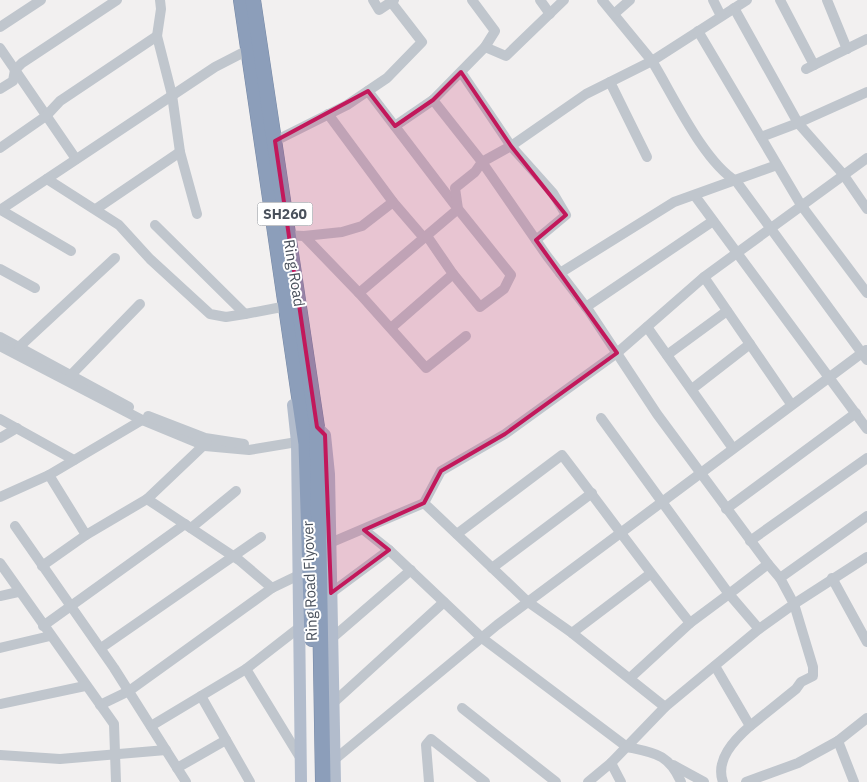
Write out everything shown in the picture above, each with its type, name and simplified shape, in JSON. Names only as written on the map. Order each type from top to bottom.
[{"type":"highway","name":"Ring Road","points":[[241,0],[248,50],[317,427]]},
{"type":"highway","name":"Ring Road","points":[[253,0],[275,141],[286,306],[298,381]]},
{"type":"highway","name":"Ring Road Flyover","points":[[298,381],[306,453],[314,782]]},
{"type":"highway","name":"Ring Road Flyover","points":[[317,427],[324,782]]},
{"type":"main road","points":[[298,381],[292,388],[297,442],[301,782]]},
{"type":"main road","points":[[317,427],[325,435],[329,474],[335,782]]},
{"type":"street","points":[[0,27],[41,0]]},
{"type":"street","points":[[0,89],[13,81],[15,70],[118,0]]},
{"type":"street","points":[[160,0],[161,9],[157,36],[172,95],[180,152],[197,214]]},
{"type":"street","points":[[275,141],[368,91],[387,78],[422,42],[392,1],[379,10],[372,0]]},
{"type":"street","points":[[395,126],[433,100],[485,47],[495,31],[472,0]]},
{"type":"street","points":[[540,0],[550,14]]},
{"type":"street","points":[[485,47],[506,56],[564,0]]},
{"type":"street","points":[[334,760],[528,602],[732,447],[829,377],[865,354],[736,181],[728,176],[705,149],[652,60],[602,0]]},
{"type":"street","points":[[614,14],[630,0]]},
{"type":"street","points":[[712,0],[720,16]]},
{"type":"street","points":[[458,209],[454,188],[475,172],[482,162],[512,146],[586,94],[652,60],[747,0]]},
{"type":"street","points":[[780,0],[810,67],[867,39]]},
{"type":"street","points":[[827,0],[847,49]]},
{"type":"street","points":[[734,8],[798,123],[843,174],[867,210]]},
{"type":"street","points":[[698,31],[801,205],[867,293]]},
{"type":"street","points":[[0,148],[46,116],[60,101],[157,36]]},
{"type":"street","points":[[0,48],[76,160]]},
{"type":"street","points":[[71,251],[0,210],[215,67],[248,50]]},
{"type":"street","points":[[461,72],[512,146],[553,193],[566,215],[536,240]]},
{"type":"street","points":[[610,82],[647,157]]},
{"type":"street","points":[[328,114],[393,202],[426,238],[480,307],[504,289],[511,275],[368,91]]},
{"type":"street","points":[[761,137],[798,123],[867,92]]},
{"type":"street","points":[[433,100],[482,162],[536,240],[586,307],[726,509],[780,578],[794,604],[813,676],[801,682],[796,689],[738,737],[725,754],[720,774],[723,782]]},
{"type":"street","points":[[96,209],[180,152]]},
{"type":"street","points":[[330,543],[424,503],[441,471],[506,434],[617,353],[704,277],[867,158]]},
{"type":"street","points":[[560,273],[674,202],[695,196],[778,164]]},
{"type":"street","points":[[47,179],[119,225],[150,259],[210,314],[226,317],[286,306]]},
{"type":"street","points":[[695,196],[867,429]]},
{"type":"street","points":[[282,236],[342,232],[362,226],[393,202]]},
{"type":"street","points":[[359,293],[458,209]]},
{"type":"street","points":[[586,307],[713,221]]},
{"type":"street","points":[[155,225],[245,314]]},
{"type":"street","points":[[304,236],[359,293],[426,368],[466,336]]},
{"type":"street","points":[[19,347],[115,258]]},
{"type":"street","points":[[0,269],[35,288]]},
{"type":"street","points":[[391,328],[453,274]]},
{"type":"street","points":[[704,277],[791,404]]},
{"type":"street","points":[[71,375],[140,304]]},
{"type":"street","points":[[668,355],[727,311]]},
{"type":"street","points":[[647,327],[732,447]]},
{"type":"street","points":[[0,337],[176,432]]},
{"type":"street","points":[[692,389],[750,344]]},
{"type":"street","points":[[0,346],[142,420],[176,432],[207,442],[249,450],[297,442]]},
{"type":"street","points":[[726,509],[856,413]]},
{"type":"street","points":[[601,418],[729,594],[759,629]]},
{"type":"street","points":[[0,419],[74,460]]},
{"type":"street","points":[[0,497],[49,475],[142,420]]},
{"type":"street","points":[[0,438],[17,428]]},
{"type":"street","points":[[42,566],[86,535],[147,499],[207,442]]},
{"type":"street","points":[[457,534],[562,455],[621,532],[650,574],[690,623]]},
{"type":"street","points":[[750,541],[867,458]]},
{"type":"street","points":[[49,475],[86,535]]},
{"type":"street","points":[[43,626],[236,491]]},
{"type":"street","points":[[492,568],[592,494]]},
{"type":"street","points":[[147,499],[233,556],[272,588]]},
{"type":"street","points":[[424,503],[528,602],[572,633],[665,707]]},
{"type":"street","points":[[780,578],[867,516]]},
{"type":"street","points":[[15,526],[129,691],[186,782]]},
{"type":"street","points":[[364,530],[411,570],[482,638],[627,747],[652,752],[704,782]]},
{"type":"street","points":[[100,648],[261,537]]},
{"type":"street","points":[[331,592],[389,550]]},
{"type":"street","points":[[588,782],[612,763],[665,707],[759,629],[832,578],[867,557]]},
{"type":"street","points":[[0,563],[18,592],[114,724],[116,782]]},
{"type":"street","points":[[630,678],[690,623],[768,564]]},
{"type":"street","points":[[331,639],[411,570]]},
{"type":"street","points":[[572,633],[650,574]]},
{"type":"street","points":[[100,705],[129,691],[272,588],[299,575]]},
{"type":"street","points":[[832,578],[867,642]]},
{"type":"street","points":[[0,596],[18,592]]},
{"type":"street","points":[[333,703],[444,602]]},
{"type":"street","points":[[151,726],[246,669],[300,628]]},
{"type":"street","points":[[0,648],[50,636]]},
{"type":"street","points":[[715,666],[750,726]]},
{"type":"street","points":[[246,669],[300,759]]},
{"type":"street","points":[[0,704],[85,686]]},
{"type":"street","points":[[201,696],[250,782]]},
{"type":"street","points":[[462,708],[556,782]]},
{"type":"street","points":[[746,782],[798,763],[838,741],[867,718]]},
{"type":"street","points":[[429,782],[426,745],[431,738],[485,782]]},
{"type":"street","points":[[177,768],[226,740]]},
{"type":"street","points":[[838,741],[854,782]]},
{"type":"street","points":[[0,754],[60,759],[116,756],[166,750]]},
{"type":"street","points":[[612,763],[621,782]]},
{"type":"street","points":[[673,765],[681,782]]},
{"type":"highlighted area","points":[[461,72],[511,146],[566,215],[536,240],[617,353],[505,434],[441,471],[424,503],[364,530],[389,550],[331,593],[325,435],[317,427],[275,141],[368,91],[395,126],[433,100]]}]
